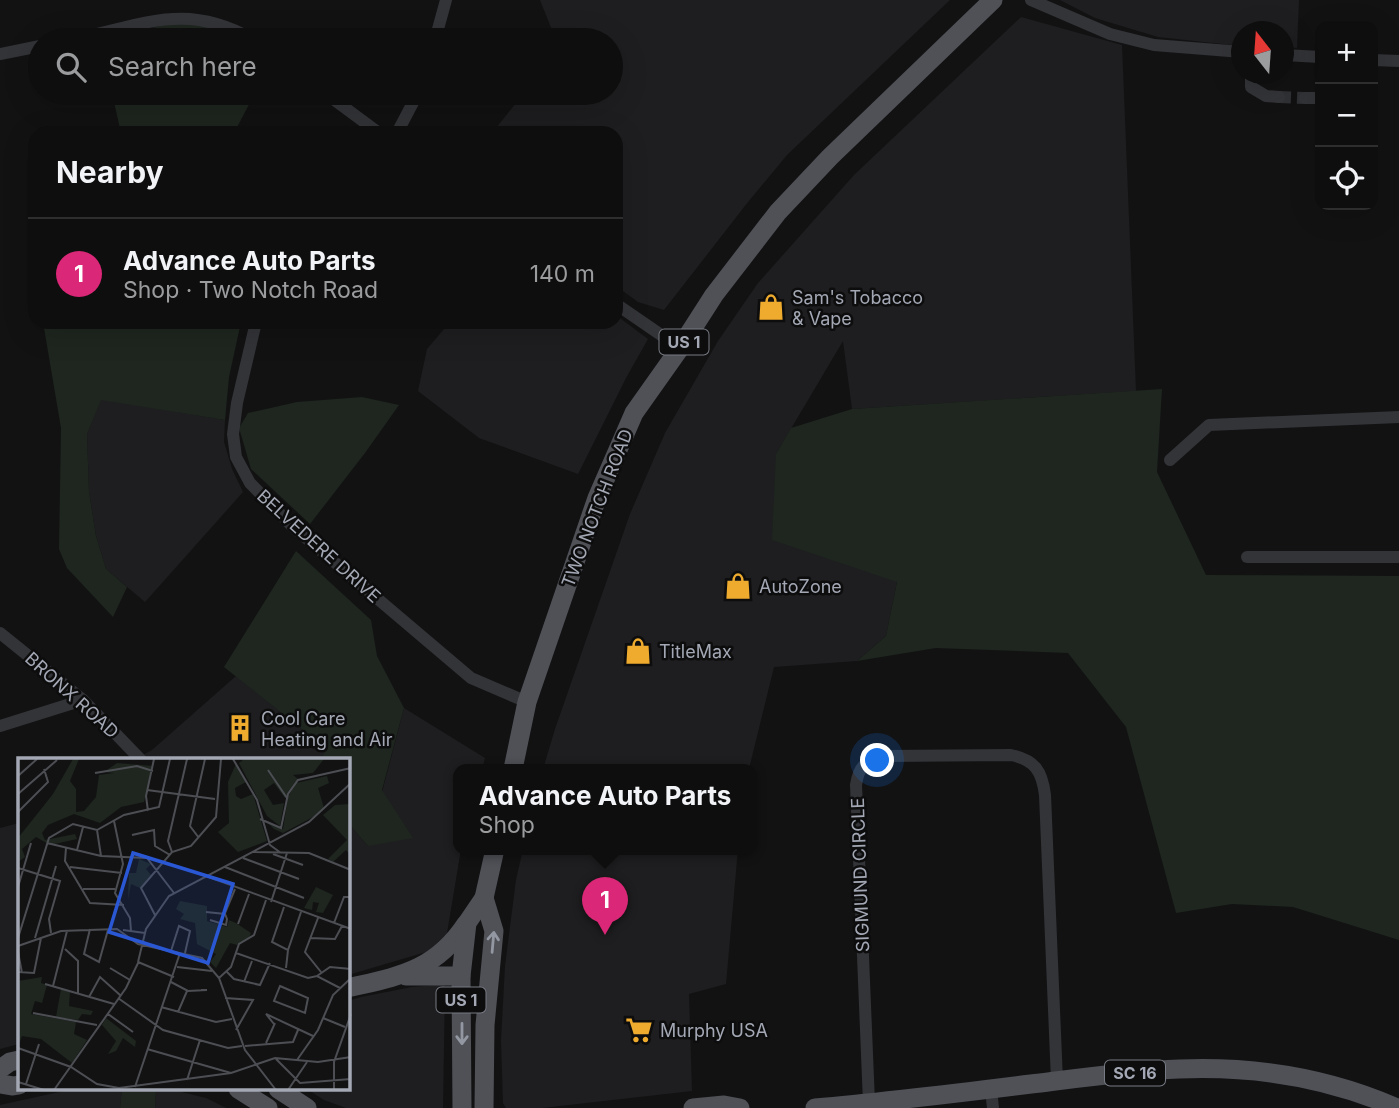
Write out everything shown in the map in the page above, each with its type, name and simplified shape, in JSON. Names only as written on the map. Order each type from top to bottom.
[{"type":"main road","name":"TWO NOTCH ROAD","points":[[514,764],[527,702],[597,498],[634,413],[713,295],[785,204],[993,0]]},
{"type":"main road","name":"US 1","points":[[461,1108],[461,976],[467,923],[484,898],[494,855]]},
{"type":"main road","points":[[484,898],[494,931],[485,1026],[484,1108]]},
{"type":"main road","points":[[402,976],[441,954],[467,923]]},
{"type":"main road","points":[[350,988],[402,976],[461,976]]},
{"type":"main road","points":[[0,1069],[9,1062],[18,1060]]},
{"type":"main road","name":"SC 16","points":[[815,1108],[992,1098],[1058,1081],[1179,1069],[1241,1070],[1293,1077],[1337,1087],[1397,1108]]},
{"type":"main road","points":[[0,1084],[18,1085]]},
{"type":"main road","points":[[240,1090],[268,1108]]},
{"type":"main road","points":[[280,1090],[307,1108]]},
{"type":"main road","points":[[693,1108],[724,1105],[740,1108]]},
{"type":"street","points":[[438,28],[446,0]]},
{"type":"street","points":[[1031,0],[1110,34],[1143,42],[1231,51]]},
{"type":"street","points":[[114,28],[178,12],[206,15],[233,28]]},
{"type":"street","points":[[0,54],[28,48]]},
{"type":"street","points":[[1294,56],[1315,57]]},
{"type":"street","points":[[1378,60],[1399,61]]},
{"type":"street","points":[[1251,84],[1251,87],[1266,96],[1279,97]]},
{"type":"street","points":[[1305,98],[1315,98]]},
{"type":"street","points":[[341,105],[370,126]]},
{"type":"street","points":[[401,126],[412,105]]},
{"type":"street","points":[[623,309],[680,348]]},
{"type":"street","name":"BELVEDERE DRIVE","points":[[254,329],[237,403],[233,435],[236,457],[250,483],[293,527],[471,678],[527,702]]},
{"type":"street","points":[[1170,460],[1209,425],[1399,417]]},
{"type":"street","points":[[1247,558],[1399,556]]},
{"type":"street","name":"BRONX ROAD","points":[[0,633],[83,700],[139,758]]},
{"type":"street","points":[[0,726],[83,700]]},
{"type":"street","name":"SIGMUND CIRCLE","points":[[869,1103],[856,785],[858,772],[864,765],[884,756],[1010,755],[1022,757],[1038,770],[1043,780],[1045,795],[1058,1081]]},
{"type":"shaded area","points":[[540,0],[950,0],[787,155],[664,310],[638,302],[623,291],[623,126],[498,126],[514,105],[623,105],[623,28],[551,28]]},
{"type":"shaded area","points":[[1060,0],[1299,0],[1297,48],[1294,48],[1294,21],[1231,21],[1231,45],[1158,37],[1095,18]]},
{"type":"shaded area","points":[[1021,17],[1122,45],[1136,391],[852,409],[843,341],[776,454],[897,582],[886,636],[857,661],[774,667],[750,764],[544,764],[630,514],[665,433],[718,341],[758,283],[854,175]]},
{"type":"shaded area","points":[[181,20],[212,28],[152,28]]},
{"type":"shaded area","points":[[115,105],[249,105],[238,126],[119,126]]},
{"type":"shaded area","points":[[623,320],[648,339],[578,474],[479,438],[418,391],[427,349],[444,329],[623,329]]},
{"type":"shaded area","points":[[44,329],[239,329],[229,377],[225,420],[101,400],[87,434],[89,492],[96,536],[106,569],[127,587],[113,617],[67,568],[59,549],[61,428]]},
{"type":"shaded area","points":[[1162,389],[1157,472],[1206,575],[1399,576],[1399,940],[1293,907],[1232,904],[1176,913],[1126,727],[1068,653],[936,648],[857,661],[886,636],[897,582],[772,540],[776,454],[791,428],[852,409]]},
{"type":"shaded area","points":[[362,397],[399,405],[310,524],[251,469],[239,428],[248,413],[297,402]]},
{"type":"shaded area","points":[[101,399],[225,420],[224,442],[232,469],[243,492],[145,602],[106,569],[96,536],[89,492],[87,434]]},
{"type":"shaded area","points":[[296,551],[371,620],[377,656],[404,708],[382,790],[413,838],[368,846],[350,825],[350,758],[321,758],[327,749],[224,667]]},
{"type":"shaded area","points":[[236,676],[328,750],[322,758],[138,758],[152,750]]},
{"type":"shaded area","points":[[404,708],[485,758],[483,764],[453,764],[453,855],[460,855],[447,933],[443,942],[433,950],[350,974],[350,825],[368,846]]},
{"type":"shaded area","points":[[18,823],[18,1044],[0,1049],[0,828]]},
{"type":"shaded area","points":[[522,855],[737,855],[726,984],[689,994],[692,1091],[542,1108],[506,1108],[503,1103],[501,1041],[505,966]]},
{"type":"shaded area","points":[[445,984],[443,1108],[346,1108],[324,1100],[309,1090],[350,1090],[350,1000],[412,987]]},
{"type":"shaded area","points":[[68,1090],[122,1090],[120,1108],[0,1108],[0,1105]]},
{"type":"shaded area","points":[[122,1090],[156,1090],[155,1108],[120,1108]]},
{"type":"shaded area","points":[[156,1090],[173,1090],[206,1098],[226,1108],[155,1108]]},
{"type":"tunnel","points":[[1279,97],[1305,98]]},
{"type":"place","name":"Sam's Tobacco & Vape","points":[[771,307]]},
{"type":"place","name":"AutoZone","points":[[738,586]]},
{"type":"place","name":"TitleMax","points":[[638,651]]},
{"type":"place","name":"Cool Care Heating and Air","points":[[240,728]]},
{"type":"place","name":"Advance Auto Parts","points":[[605,935]]},
{"type":"place","name":"Murphy USA","points":[[639,1030]]}]
